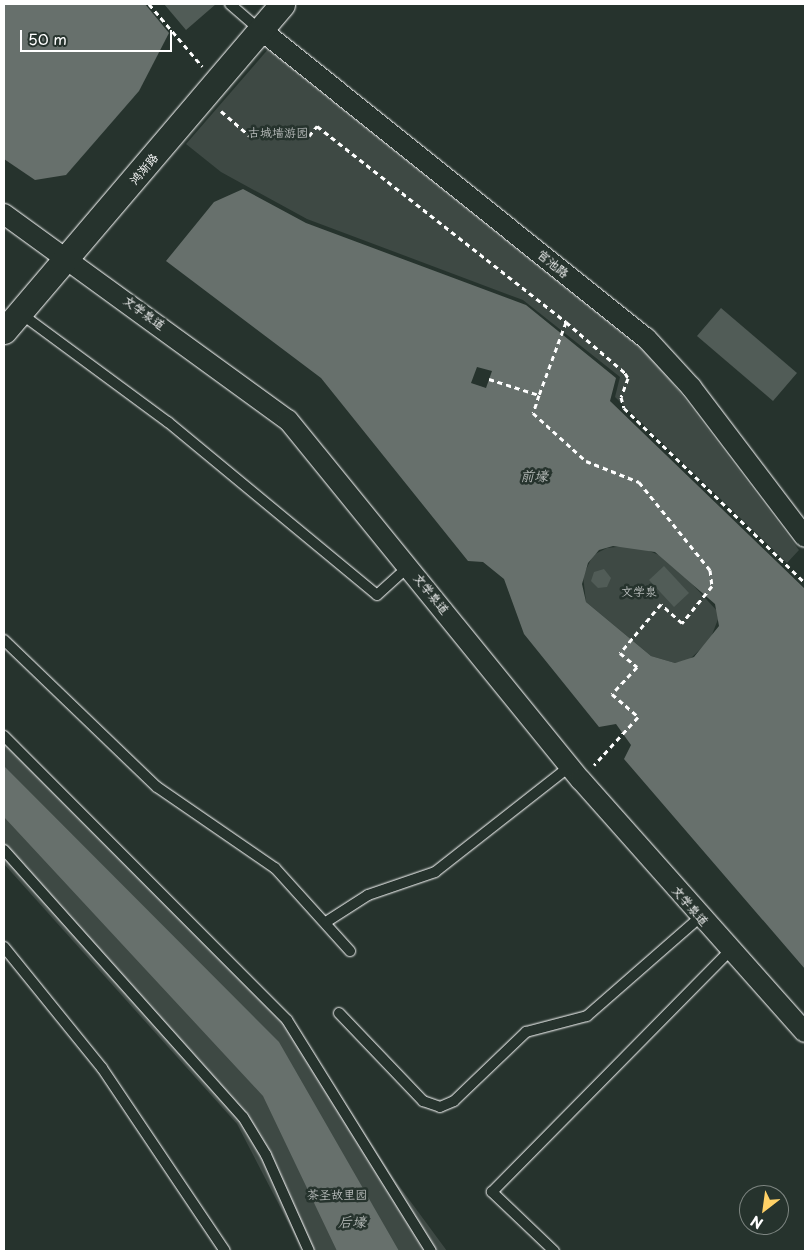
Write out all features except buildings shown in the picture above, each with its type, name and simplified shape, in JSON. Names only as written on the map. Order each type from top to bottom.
[{"type":"street","name":"鸿渐路","points":[[4,331],[69,259],[282,4]]},
{"type":"street","name":"官池路","points":[[261,30],[646,338],[691,387],[805,537]]},
{"type":"street","name":"文学泉道","points":[[4,214],[69,259],[288,420],[409,566],[575,773],[730,951],[802,1022]]},
{"type":"lane","points":[[230,4],[261,30]]},
{"type":"lane","points":[[20,313],[175,428],[376,595],[409,566]]},
{"type":"lane","points":[[4,640],[157,786],[251,848],[326,922],[350,951]]},
{"type":"lane","points":[[4,736],[287,1020],[430,1251]]},
{"type":"lane","points":[[326,922],[368,896],[436,872],[575,773]]},
{"type":"lane","points":[[4,850],[243,1117],[266,1155],[309,1251]]},
{"type":"lane","points":[[339,1013],[424,1101],[440,1107],[454,1101],[526,1032],[587,1016],[700,917]]},
{"type":"lane","points":[[4,947],[102,1068],[225,1251]]},
{"type":"lane","points":[[554,1251],[492,1192],[730,951]]},
{"type":"path","points":[[149,4],[211,90],[250,136],[309,136],[317,126],[566,322],[625,373],[628,378],[620,397],[624,408],[805,583]]},
{"type":"path","points":[[566,322],[533,413],[586,462],[639,482],[710,570],[712,586],[707,596],[682,623],[661,604],[620,652],[638,667],[612,694],[638,717],[575,773]]},
{"type":"path","points":[[489,379],[539,395]]},
{"type":"green space","name":"古城墙游园","points":[[270,47],[647,349],[799,550],[787,563],[615,397],[620,377],[523,300],[307,219],[221,172],[186,144]]},
{"type":"green space","name":"文学泉","points":[[634,545],[669,559],[720,614],[710,640],[689,660],[675,663],[651,656],[586,602],[583,576],[593,555],[607,548]]},
{"type":"green space","name":"茶圣故里园","points":[[4,732],[291,1018],[394,1179],[447,1251],[303,1251],[237,1124],[4,864]]},
{"type":"water","points":[[4,4],[145,4],[169,33],[139,91],[66,175],[35,180],[4,159]]},
{"type":"water","name":"前壕","points":[[243,189],[306,223],[526,305],[616,378],[610,401],[805,589],[805,969],[624,759],[631,745],[616,724],[599,727],[524,634],[504,579],[483,562],[468,561],[321,378],[166,261],[214,202]],"holes":[[[477,367],[492,371],[486,388],[471,383]],[[613,546],[655,552],[715,604],[719,626],[694,657],[675,663],[651,656],[586,602],[582,584],[588,563],[599,550]]]},
{"type":"water","name":"后壕","points":[[4,766],[279,1042],[399,1251],[337,1251],[263,1096],[4,817]]}]
